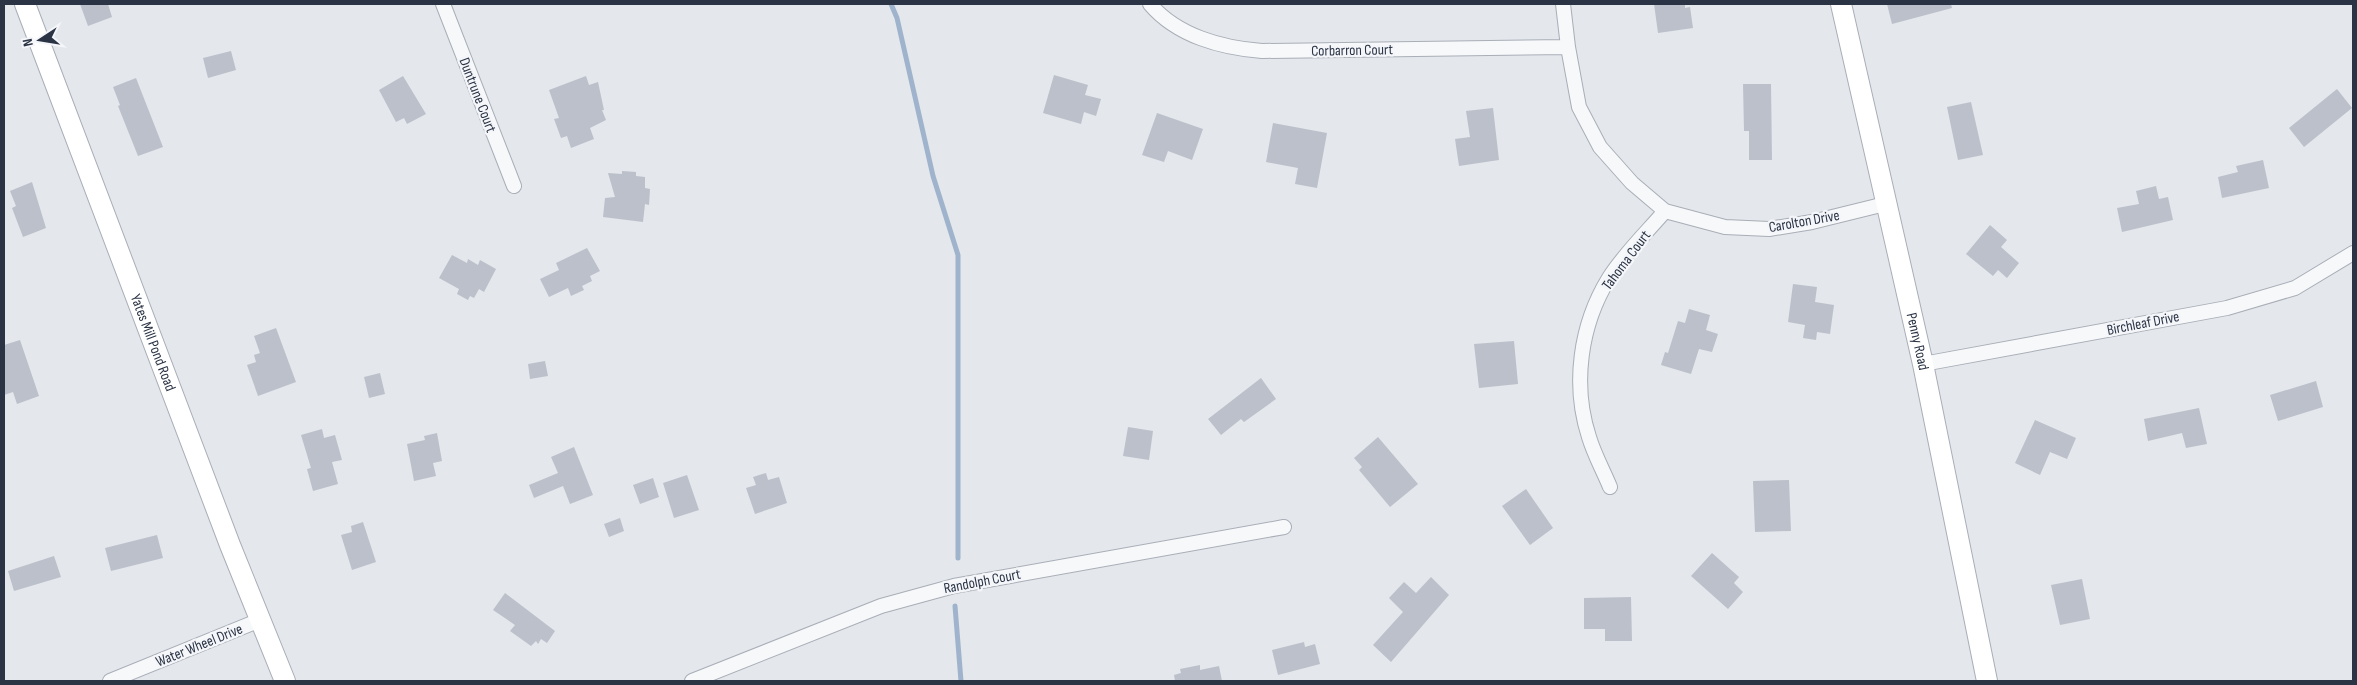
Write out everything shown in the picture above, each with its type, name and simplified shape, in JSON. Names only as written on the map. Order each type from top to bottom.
[{"type":"street","name":"Yates Mill Pond Road","points":[[25,4],[285,681]]},
{"type":"street","name":"Duntrune Court","points":[[443,4],[514,186]]},
{"type":"street","name":"Corbarron Court","points":[[1150,4],[1179,27],[1209,42],[1240,49],[1262,51],[1568,47]]},
{"type":"street","name":"Carolton Drive","points":[[1563,4],[1568,47],[1579,107],[1600,147],[1632,183],[1666,211],[1725,227],[1769,229],[1812,222],[1885,204]]},
{"type":"street","name":"Penny Road","points":[[1841,4],[1885,204],[1923,364],[1987,681]]},
{"type":"street","name":"Tahoma Court","points":[[1610,487],[1589,437],[1580,393],[1584,340],[1599,297],[1610,278],[1666,211]]},
{"type":"street","name":"Birchleaf Drive","points":[[1923,364],[2227,308],[2294,288],[2353,253]]},
{"type":"street","name":"Randolph Court","points":[[692,681],[881,606],[954,586],[1240,533],[1284,527]]},
{"type":"street","name":"Water Wheel Drive","points":[[110,681],[260,620]]},
{"type":"building","points":[[80,4],[108,4],[112,17],[88,26]]},
{"type":"building","points":[[1654,4],[1685,4],[1685,8],[1690,7],[1693,28],[1658,33]]},
{"type":"building","points":[[1887,4],[1951,4],[1952,8],[1892,24]]},
{"type":"building","points":[[231,51],[236,70],[208,78],[203,58]]},
{"type":"building","points":[[1054,75],[1088,85],[1085,95],[1101,99],[1096,116],[1084,112],[1081,124],[1043,113]]},
{"type":"building","points":[[403,76],[426,114],[407,124],[404,118],[396,122],[379,90]]},
{"type":"building","points":[[586,76],[589,85],[598,82],[604,110],[602,110],[606,120],[590,128],[594,139],[571,148],[567,136],[561,138],[554,119],[559,118],[549,90]]},
{"type":"building","points":[[136,78],[163,147],[138,156],[118,106],[120,105],[113,87]]},
{"type":"building","points":[[1743,84],[1771,84],[1772,160],[1749,160],[1749,131],[1744,131]]},
{"type":"building","points":[[2337,89],[2352,108],[2304,147],[2289,128]]},
{"type":"building","points":[[1971,102],[1983,155],[1958,160],[1947,107]]},
{"type":"building","points":[[1493,108],[1499,160],[1459,166],[1455,139],[1470,137],[1466,111]]},
{"type":"building","points":[[1157,113],[1203,129],[1192,160],[1168,151],[1164,162],[1142,155]]},
{"type":"building","points":[[1273,123],[1327,133],[1317,188],[1295,184],[1298,168],[1266,162]]},
{"type":"building","points":[[2263,160],[2269,188],[2222,198],[2218,177],[2238,172],[2236,166]]},
{"type":"building","points":[[622,171],[636,172],[636,176],[645,177],[645,188],[650,189],[649,205],[645,204],[643,222],[603,217],[605,198],[615,197],[608,173],[622,174]]},
{"type":"building","points":[[32,182],[46,228],[23,237],[12,208],[16,206],[10,191]]},
{"type":"building","points":[[2156,186],[2159,199],[2168,197],[2173,220],[2122,232],[2117,208],[2139,204],[2136,191]]},
{"type":"building","points":[[1990,225],[2007,240],[2001,247],[2019,263],[2007,278],[1998,270],[1993,276],[1966,254]]},
{"type":"building","points":[[587,248],[600,271],[590,276],[592,281],[582,286],[584,290],[571,296],[568,288],[549,297],[540,279],[559,270],[556,263]]},
{"type":"building","points":[[452,255],[467,263],[468,259],[478,265],[480,260],[496,269],[484,292],[479,289],[474,298],[470,296],[468,300],[457,294],[459,289],[439,278]]},
{"type":"building","points":[[1793,284],[1817,287],[1815,302],[1834,305],[1830,334],[1817,332],[1816,340],[1803,338],[1805,325],[1788,322]]},
{"type":"building","points":[[1689,309],[1710,315],[1706,330],[1718,334],[1712,352],[1699,349],[1691,374],[1661,365],[1665,352],[1668,353],[1678,321],[1685,323]]},
{"type":"building","points":[[276,328],[296,382],[258,396],[247,365],[256,362],[254,355],[260,353],[254,336]]},
{"type":"building","points":[[20,340],[39,396],[17,404],[13,392],[4,395],[4,345]]},
{"type":"building","points":[[1514,341],[1518,384],[1479,388],[1474,344]]},
{"type":"building","points":[[545,361],[548,376],[530,379],[528,364]]},
{"type":"building","points":[[380,373],[385,394],[369,398],[364,377]]},
{"type":"building","points":[[1261,378],[1276,399],[1244,422],[1241,419],[1221,435],[1208,419]]},
{"type":"building","points":[[2316,381],[2323,407],[2278,421],[2270,395]]},
{"type":"building","points":[[2199,408],[2207,444],[2186,448],[2182,433],[2148,441],[2144,419]]},
{"type":"building","points":[[2035,420],[2076,438],[2067,459],[2050,452],[2040,475],[2015,463]]},
{"type":"building","points":[[1128,427],[1153,431],[1149,460],[1123,456]]},
{"type":"building","points":[[322,429],[324,438],[335,435],[342,460],[332,462],[338,484],[313,491],[307,469],[311,468],[301,435]]},
{"type":"building","points":[[437,433],[442,461],[433,463],[436,476],[414,481],[407,444],[425,440],[424,436]]},
{"type":"building","points":[[1378,437],[1418,484],[1390,507],[1359,470],[1362,467],[1354,458]]},
{"type":"building","points":[[574,447],[593,495],[570,504],[563,486],[534,498],[529,485],[558,473],[551,457]]},
{"type":"building","points":[[766,473],[768,480],[779,477],[787,503],[755,514],[746,488],[756,485],[753,477]]},
{"type":"building","points":[[687,475],[699,510],[674,518],[663,483]]},
{"type":"building","points":[[653,478],[659,497],[640,504],[633,485]]},
{"type":"building","points":[[1789,480],[1791,531],[1755,532],[1753,481]]},
{"type":"building","points":[[1526,489],[1553,528],[1530,545],[1502,506]]},
{"type":"building","points":[[620,518],[624,531],[609,537],[604,524]]},
{"type":"building","points":[[363,522],[376,562],[352,570],[341,535],[352,532],[351,526]]},
{"type":"building","points":[[157,535],[163,558],[111,571],[105,548]]},
{"type":"building","points":[[1712,553],[1739,577],[1734,583],[1743,592],[1728,609],[1691,576]]},
{"type":"building","points":[[54,556],[61,577],[14,591],[8,571]]},
{"type":"building","points":[[1431,577],[1449,595],[1391,662],[1373,645],[1403,612],[1389,598],[1404,582],[1416,593]]},
{"type":"building","points":[[2082,579],[2090,619],[2060,625],[2051,585]]},
{"type":"building","points":[[505,593],[555,631],[547,643],[541,639],[538,644],[536,641],[531,646],[510,631],[515,625],[493,610]]},
{"type":"building","points":[[1631,597],[1632,641],[1605,641],[1605,629],[1584,629],[1584,598]]},
{"type":"building","points":[[1304,642],[1305,647],[1315,644],[1320,664],[1278,675],[1272,650]]},
{"type":"building","points":[[1200,665],[1200,670],[1219,666],[1222,681],[1175,681],[1174,675],[1181,673],[1180,669]]},
{"type":"waterway","points":[[891,4],[897,18],[933,176],[958,255],[958,558]]},
{"type":"waterway","points":[[955,606],[961,681]]}]
